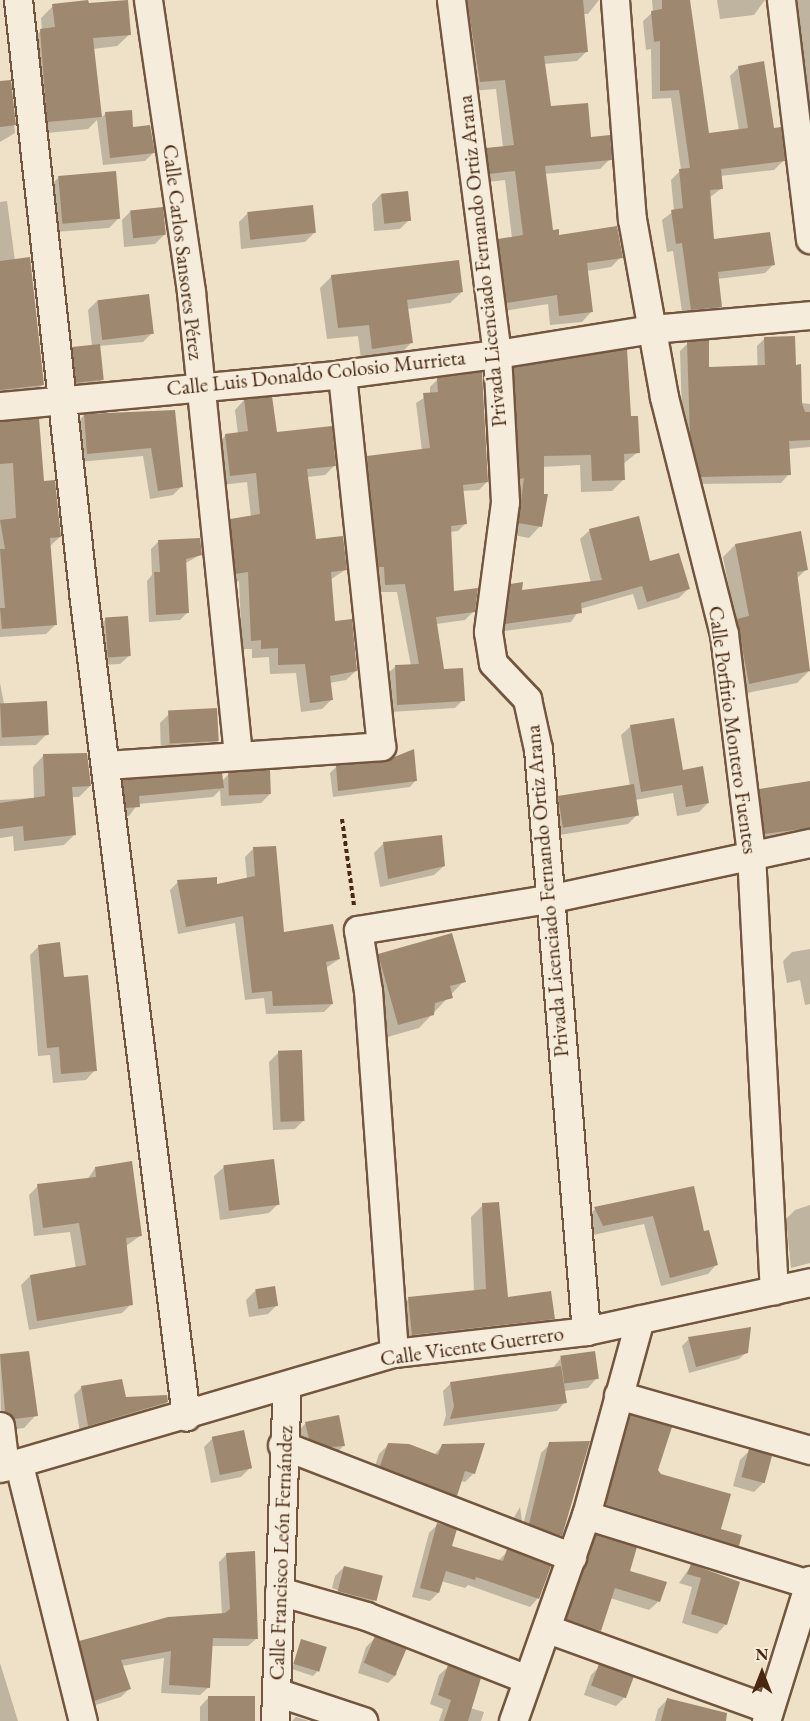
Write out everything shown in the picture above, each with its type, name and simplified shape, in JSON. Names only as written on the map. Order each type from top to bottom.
[{"type":"street","points":[[18,0],[105,765],[186,1417]]},
{"type":"street","name":"Calle Carlos Sansores Pérez","points":[[148,0],[191,292],[198,385],[218,531],[238,755]]},
{"type":"street","name":"Privada Licenciado Fernando Ortiz Arana","points":[[451,0],[497,354],[505,502],[488,632],[493,663],[527,699],[538,749],[548,898],[586,1331]]},
{"type":"street","name":"Calle Porfirio Montero Fuentes","points":[[615,0],[632,219],[664,397],[724,634],[751,854],[774,1290]]},
{"type":"street","points":[[781,0],[810,239]]},
{"type":"street","name":"Calle Luis Donaldo Colosio Murrieta","points":[[0,406],[198,385],[342,374],[497,354],[651,329],[810,315]]},
{"type":"street","points":[[105,765],[381,746],[342,374]]},
{"type":"street","points":[[394,1353],[368,991],[358,930],[548,898],[810,843]]},
{"type":"street","name":"Calle Vicente Guerrero","points":[[8,1467],[186,1417],[394,1353],[586,1331],[810,1282]]},
{"type":"street","points":[[513,1721],[527,1679],[548,1629],[586,1515],[639,1319]]},
{"type":"street","name":"Calle Francisco León Fernández","points":[[275,1721],[282,1445],[287,1385]]},
{"type":"street","points":[[618,1395],[810,1450]]},
{"type":"street","points":[[0,1426],[8,1467],[83,1721]]},
{"type":"street","points":[[282,1445],[572,1557]]},
{"type":"street","points":[[548,1629],[767,1715],[809,1582],[586,1515]]},
{"type":"street","points":[[279,1591],[366,1616],[527,1679]]},
{"type":"street","points":[[276,1692],[363,1721]]},
{"type":"path","points":[[342,819],[358,930]]},
{"type":"building","points":[[88,0],[89,3],[128,0],[131,35],[93,38],[102,117],[47,122],[40,29],[55,27],[52,4]]},
{"type":"building","points":[[467,0],[583,0],[588,52],[544,56],[551,106],[588,103],[591,137],[610,135],[612,160],[545,166],[553,230],[559,229],[559,235],[617,226],[623,258],[587,263],[593,312],[559,316],[557,295],[506,303],[498,239],[523,235],[515,171],[489,174],[486,148],[514,145],[505,80],[480,82]]},
{"type":"building","points":[[662,0],[690,0],[709,133],[748,128],[738,66],[764,61],[774,128],[781,127],[785,161],[721,169],[723,189],[710,190],[714,239],[770,232],[775,265],[718,272],[722,307],[691,310],[682,243],[676,244],[671,210],[683,208],[679,169],[690,168],[679,90],[660,91],[660,41],[654,42],[651,11],[662,9]]},
{"type":"building","points":[[11,80],[16,125],[0,127],[0,81]]},
{"type":"building","points":[[132,110],[133,127],[150,125],[155,153],[110,158],[105,112]]},
{"type":"building","points":[[116,171],[120,219],[62,224],[58,176]]},
{"type":"building","points":[[408,191],[411,221],[384,224],[381,194]]},
{"type":"building","points":[[313,205],[316,233],[250,240],[247,212]]},
{"type":"building","points":[[163,207],[166,235],[133,238],[130,210]]},
{"type":"building","points":[[30,257],[44,385],[0,390],[0,261]]},
{"type":"building","points":[[459,260],[463,292],[407,300],[413,343],[372,349],[369,325],[338,328],[331,275]]},
{"type":"building","points":[[149,294],[154,334],[102,340],[97,300]]},
{"type":"building","points":[[795,336],[796,365],[801,364],[802,403],[805,412],[810,412],[810,440],[789,441],[791,475],[700,477],[690,436],[687,342],[709,340],[709,367],[765,365],[764,337]]},
{"type":"building","points":[[100,344],[104,380],[76,383],[72,347]]},
{"type":"building","points":[[627,349],[631,416],[638,416],[640,453],[624,454],[625,480],[592,481],[591,455],[544,456],[544,494],[548,494],[542,527],[518,523],[524,478],[520,479],[513,367]]},
{"type":"building","points":[[482,372],[488,482],[463,485],[467,524],[451,526],[454,591],[478,588],[475,612],[436,617],[444,669],[463,668],[465,701],[397,705],[395,665],[419,664],[405,584],[385,585],[384,567],[378,567],[367,456],[430,448],[423,393],[438,392],[437,378]]},
{"type":"building","points":[[272,396],[277,432],[332,426],[336,466],[307,469],[316,539],[343,536],[347,570],[331,572],[335,621],[352,619],[357,671],[330,676],[333,700],[310,703],[305,664],[278,665],[278,648],[261,649],[261,640],[251,641],[248,572],[235,574],[230,519],[260,514],[256,473],[230,476],[225,434],[248,431],[244,399]]},
{"type":"building","points":[[175,410],[183,487],[158,491],[151,448],[87,454],[84,414]]},
{"type":"building","points":[[39,418],[44,481],[55,480],[61,537],[50,538],[57,625],[2,629],[0,608],[5,608],[0,549],[5,549],[0,520],[16,518],[13,463],[0,464],[0,422]]},
{"type":"building","points":[[639,516],[650,561],[679,553],[690,589],[647,602],[642,586],[581,603],[582,613],[505,624],[510,584],[523,582],[522,590],[602,580],[589,529]]},
{"type":"building","points":[[801,531],[808,570],[797,572],[810,671],[749,684],[737,619],[749,616],[735,544]]},
{"type":"building","points":[[200,538],[202,555],[186,559],[189,613],[156,615],[154,572],[160,572],[158,540]]},
{"type":"building","points":[[128,616],[131,656],[108,658],[105,618]]},
{"type":"building","points":[[47,701],[49,735],[2,737],[0,703]]},
{"type":"building","points":[[217,708],[219,741],[170,744],[168,711]]},
{"type":"building","points":[[674,718],[683,770],[703,766],[709,803],[686,807],[682,785],[641,792],[630,725]]},
{"type":"building","points":[[414,749],[417,781],[338,791],[336,765],[382,762]]},
{"type":"building","points":[[87,753],[91,786],[72,787],[76,835],[24,841],[23,826],[0,829],[0,803],[45,796],[43,754]]},
{"type":"building","points":[[270,770],[271,794],[229,795],[228,771]]},
{"type":"building","points":[[222,773],[224,788],[139,796],[140,807],[126,808],[122,780]]},
{"type":"building","points":[[810,781],[810,828],[764,834],[759,789]]},
{"type":"building","points":[[634,784],[639,816],[563,828],[558,796]]},
{"type":"building","points":[[442,835],[445,866],[388,879],[383,842]]},
{"type":"building","points":[[276,846],[284,932],[333,924],[340,959],[326,962],[333,1004],[273,1006],[272,991],[252,993],[243,916],[186,927],[177,880],[217,877],[217,884],[255,876],[253,847]]},
{"type":"building","points":[[452,933],[466,982],[450,986],[453,998],[435,1003],[434,1015],[398,1025],[378,954]]},
{"type":"building","points":[[60,942],[64,977],[88,975],[97,1071],[61,1074],[59,1047],[47,1048],[38,945]]},
{"type":"building","points":[[302,1050],[304,1121],[280,1122],[278,1051]]},
{"type":"building","points":[[274,1159],[280,1205],[229,1211],[223,1165]]},
{"type":"building","points":[[132,1161],[142,1236],[126,1238],[133,1305],[37,1321],[30,1275],[86,1265],[79,1223],[43,1228],[37,1184],[96,1177],[95,1167]]},
{"type":"building","points":[[694,1186],[704,1231],[709,1230],[718,1265],[670,1278],[653,1216],[603,1226],[594,1207]]},
{"type":"building","points":[[499,1202],[508,1297],[551,1291],[555,1319],[412,1335],[408,1297],[486,1289],[482,1203]]},
{"type":"building","points":[[275,1286],[278,1306],[258,1309],[255,1289]]},
{"type":"building","points":[[751,1327],[748,1353],[696,1367],[688,1337]]},
{"type":"building","points":[[29,1351],[38,1416],[14,1419],[5,1411],[0,1354]]},
{"type":"building","points":[[595,1351],[599,1379],[564,1384],[560,1356]]},
{"type":"building","points":[[561,1366],[567,1403],[450,1419],[454,1406],[450,1382]]},
{"type":"building","points":[[122,1379],[126,1397],[167,1395],[168,1402],[88,1426],[81,1386]]},
{"type":"building","points":[[339,1415],[345,1446],[330,1447],[309,1439],[305,1422]]},
{"type":"building","points":[[630,1415],[672,1427],[658,1470],[661,1474],[731,1494],[721,1529],[742,1535],[739,1546],[605,1504]]},
{"type":"building","points":[[244,1430],[252,1468],[220,1475],[212,1437]]},
{"type":"building","points":[[590,1441],[562,1536],[529,1524],[549,1442]]},
{"type":"building","points":[[388,1443],[409,1444],[438,1455],[442,1444],[485,1443],[475,1474],[465,1471],[457,1496],[380,1466]]},
{"type":"building","points":[[749,1449],[772,1455],[765,1483],[741,1477]]},
{"type":"building","points":[[437,1523],[457,1529],[452,1546],[503,1561],[507,1549],[551,1566],[539,1599],[476,1577],[475,1580],[446,1571],[439,1593],[420,1588]]},
{"type":"building","points":[[596,1535],[637,1547],[630,1571],[667,1582],[660,1602],[615,1588],[601,1631],[566,1619]]},
{"type":"building","points":[[255,1551],[258,1639],[213,1638],[210,1688],[169,1685],[171,1651],[121,1660],[131,1689],[94,1701],[79,1641],[168,1617],[225,1613],[230,1609],[226,1553]]},
{"type":"building","points":[[691,1564],[740,1582],[727,1625],[691,1614],[701,1578],[687,1574]]},
{"type":"building","points":[[344,1566],[383,1576],[377,1601],[338,1591]]},
{"type":"building","points":[[375,1636],[406,1649],[395,1676],[364,1663]]},
{"type":"building","points":[[301,1639],[327,1647],[319,1672],[293,1664]]},
{"type":"building","points":[[599,1664],[634,1677],[626,1698],[591,1686]]},
{"type":"building","points":[[448,1665],[481,1678],[468,1721],[444,1721],[451,1700],[438,1695]]},
{"type":"building","points":[[208,1696],[255,1696],[255,1721],[208,1721]]},
{"type":"building","points":[[667,1698],[727,1713],[726,1721],[661,1721]]}]
